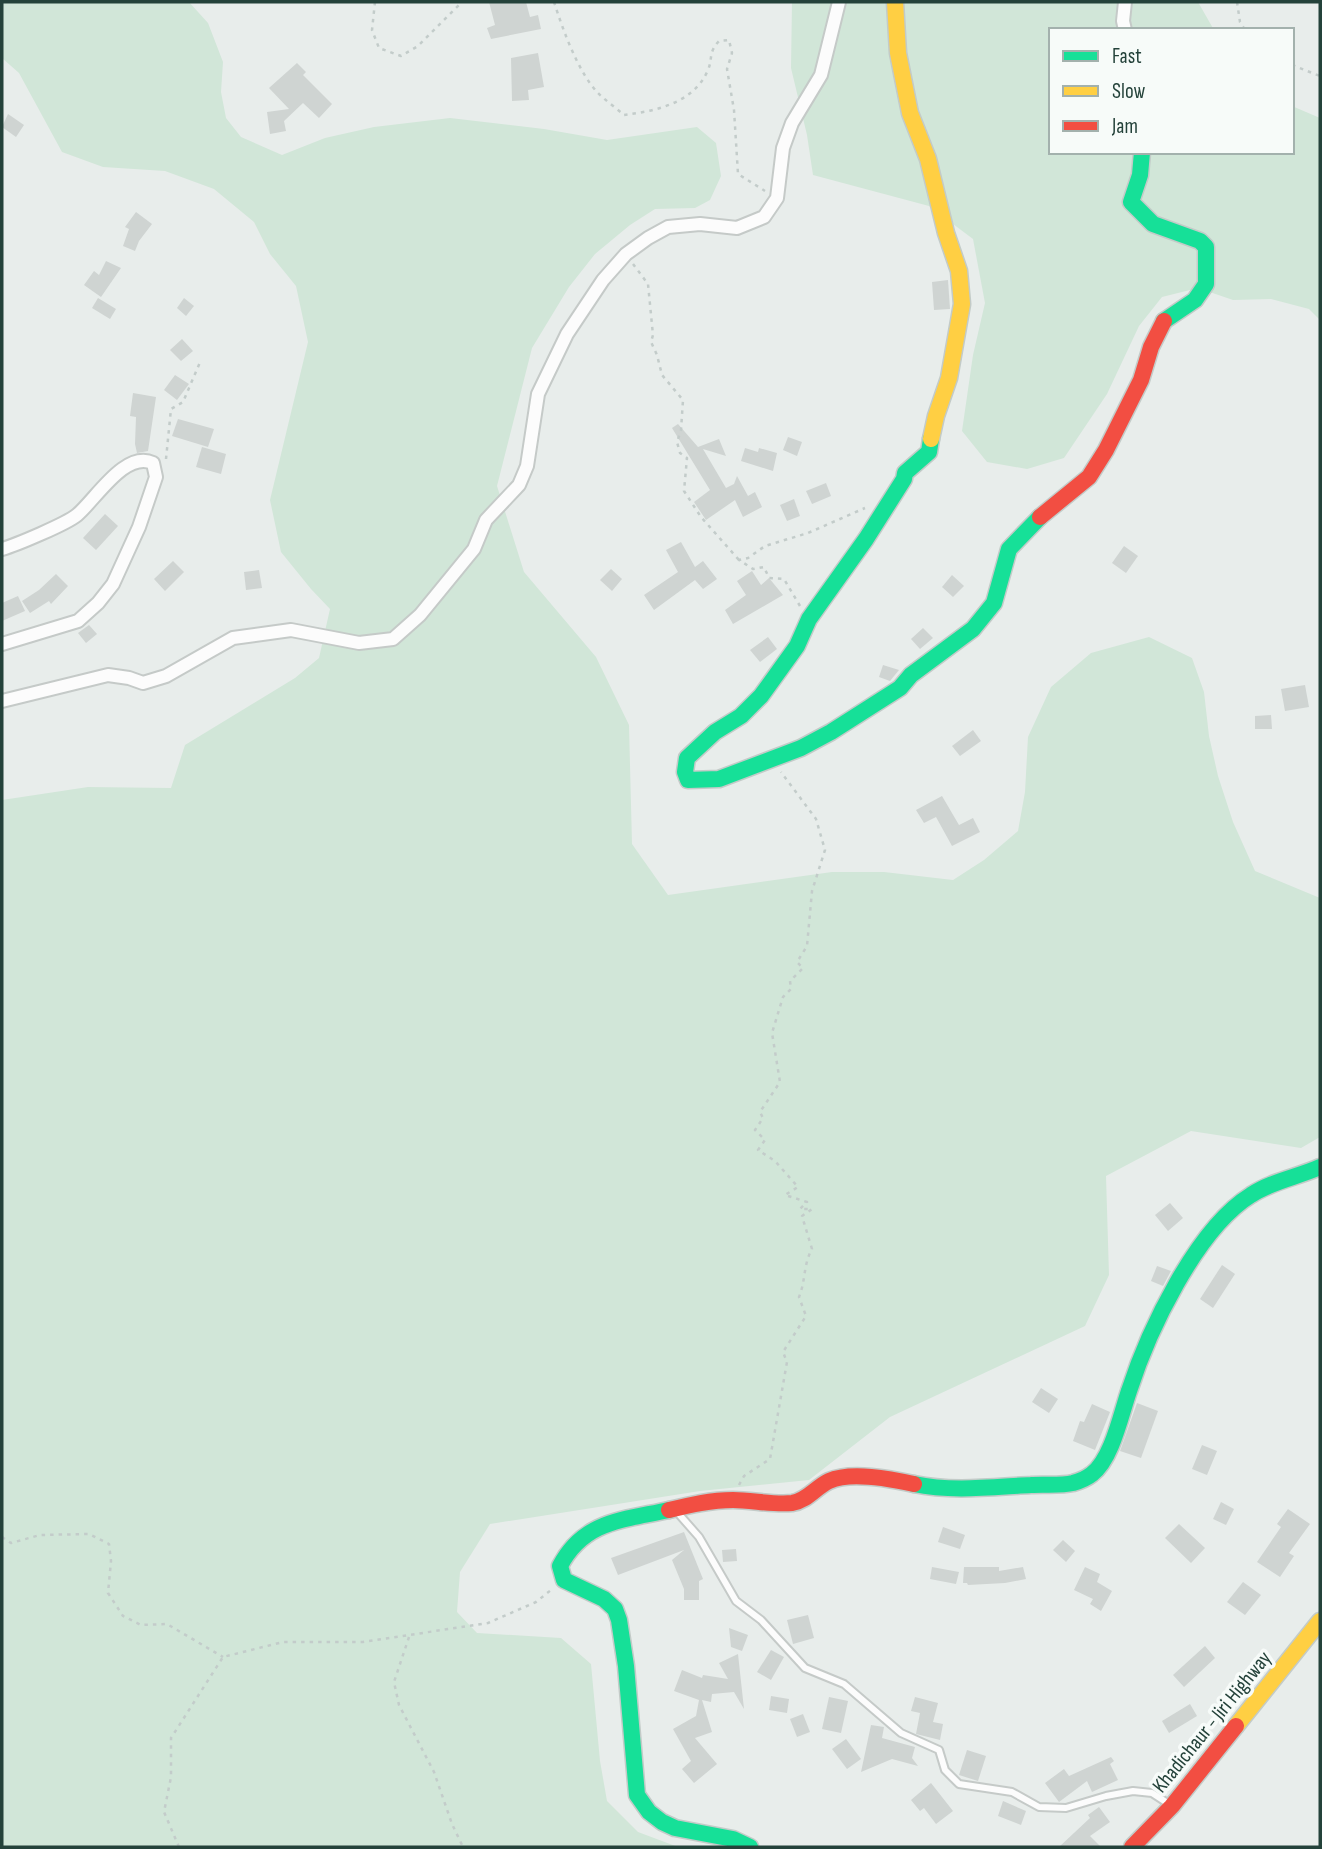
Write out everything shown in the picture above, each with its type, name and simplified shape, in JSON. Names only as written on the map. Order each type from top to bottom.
[{"type":"street","points":[[2,701],[108,675],[143,683],[166,676],[233,638],[291,630],[359,643],[393,639],[420,615],[474,549],[486,520],[519,485],[527,466],[538,394],[566,334],[603,280],[626,254],[668,227],[700,224],[737,228],[764,217],[777,198],[783,148],[792,123],[821,75],[839,2]]},
{"type":"street","points":[[895,2],[898,53],[910,113],[928,159],[946,233],[959,271],[962,304],[949,378],[936,416],[929,452],[905,473],[904,479],[866,539],[809,619],[797,646],[761,695],[741,716],[715,732],[687,758],[685,772],[688,780],[719,779],[801,748],[900,688],[911,675],[973,629],[994,603],[1009,549],[1045,512],[1088,477],[1106,450],[1141,380],[1152,347],[1166,318],[1195,300],[1206,284],[1206,247],[1200,241],[1153,224],[1131,202],[1140,175],[1142,154]]},
{"type":"street","points":[[1125,2],[1125,28]]},
{"type":"street","points":[[2,549],[75,517],[120,471],[136,460],[145,459],[153,463],[156,477],[139,527],[113,584],[98,603],[78,621],[2,645]]},
{"type":"street","points":[[750,1847],[734,1837],[712,1832],[680,1831],[668,1827],[646,1810],[637,1795],[623,1638],[617,1611],[598,1594],[564,1580],[560,1566],[568,1550],[589,1530],[602,1525],[674,1508],[731,1500],[790,1503],[800,1501],[828,1481],[839,1478],[881,1477],[954,1489],[1073,1483],[1091,1476],[1102,1462],[1164,1306],[1219,1225],[1242,1201],[1274,1183],[1320,1167]]},
{"type":"street","name":"Khadichaur - Jiri Highway","points":[[1132,1847],[1172,1806],[1320,1620]]},
{"type":"lane","points":[[674,1508],[699,1537],[736,1601],[761,1620],[805,1668],[845,1684],[901,1733],[939,1751],[945,1770],[959,1784],[1012,1792],[1040,1807],[1066,1808],[1133,1791],[1152,1793],[1172,1806]]},
{"type":"path","points":[[375,2],[372,30],[379,48],[401,55],[418,46],[462,2]]},
{"type":"path","points":[[554,2],[562,27],[582,69],[597,92],[624,115],[652,111],[689,96],[708,70],[710,50],[719,41],[729,40],[732,53],[727,69],[734,110],[737,174],[777,198]]},
{"type":"path","points":[[1237,2],[1240,22],[1244,28]]},
{"type":"path","points":[[1294,66],[1320,76]]},
{"type":"path","points":[[626,254],[648,284],[653,335],[651,342],[662,375],[683,400],[681,430],[677,442],[680,453],[687,458],[684,491],[701,517],[739,560],[753,569],[764,567],[769,578],[784,579],[805,619],[809,619]]},
{"type":"path","points":[[153,463],[167,459],[171,409],[183,402],[201,360]]},
{"type":"path","points":[[739,560],[748,558],[765,546],[808,533],[862,511],[871,503]]},
{"type":"path","points":[[731,1500],[744,1476],[770,1459],[787,1362],[783,1352],[806,1316],[799,1297],[805,1283],[804,1262],[812,1249],[802,1216],[812,1209],[800,1209],[807,1202],[785,1195],[798,1187],[775,1161],[758,1150],[765,1140],[755,1130],[763,1118],[760,1112],[780,1082],[772,1033],[783,997],[791,989],[790,981],[803,968],[797,962],[807,946],[812,891],[825,850],[816,819],[771,759]]},
{"type":"path","points":[[2,1538],[11,1542],[40,1535],[89,1534],[108,1544],[111,1562],[108,1593],[123,1616],[141,1625],[167,1624],[223,1657]]},
{"type":"path","points":[[179,1847],[164,1812],[171,1777],[171,1738],[223,1657],[284,1642],[363,1642],[488,1623],[536,1602],[564,1580]]},
{"type":"path","points":[[410,1636],[394,1682],[399,1705],[434,1772],[463,1847]]},
{"type":"green space","points":[[2,2],[189,2],[208,23],[223,62],[221,92],[226,118],[241,137],[282,155],[325,138],[374,127],[450,118],[544,129],[607,140],[697,127],[716,143],[721,176],[710,200],[695,208],[655,209],[630,225],[595,254],[569,287],[532,348],[497,486],[524,572],[596,657],[629,725],[632,844],[668,895],[832,872],[884,872],[953,880],[984,860],[1018,831],[1025,792],[1028,737],[1051,687],[1091,653],[1149,637],[1192,658],[1204,692],[1209,736],[1218,776],[1233,822],[1255,871],[1320,898],[1320,1137],[1301,1148],[1191,1131],[1106,1176],[1109,1275],[1085,1326],[890,1417],[809,1480],[700,1491],[490,1524],[460,1572],[457,1612],[477,1633],[561,1638],[591,1664],[600,1761],[607,1801],[638,1832],[678,1847],[2,1847],[2,800],[88,787],[171,788],[185,745],[295,678],[319,658],[330,609],[281,552],[270,500],[308,342],[296,286],[270,254],[254,222],[214,189],[165,171],[103,167],[62,152],[19,73],[2,58]]},
{"type":"green space","points":[[792,2],[1198,2],[1213,28],[1049,28],[1049,154],[1294,154],[1294,107],[1320,118],[1320,320],[1309,309],[1271,299],[1233,300],[1198,288],[1162,297],[1139,326],[1107,394],[1064,458],[1027,469],[987,462],[962,431],[973,355],[985,303],[973,239],[929,206],[813,175],[807,135],[791,68]]},
{"type":"building","points":[[489,2],[526,2],[530,17],[538,15],[541,29],[491,39],[487,28],[495,25]]},
{"type":"building","points":[[538,53],[544,87],[528,90],[529,100],[512,101],[511,58]]},
{"type":"building","points":[[297,63],[306,72],[303,75],[332,104],[319,118],[303,103],[284,121],[286,131],[270,134],[267,112],[289,109],[269,88]]},
{"type":"building","points":[[8,114],[24,125],[16,137],[2,127]]},
{"type":"building","points":[[136,212],[152,224],[135,251],[123,246],[129,229],[125,227]]},
{"type":"building","points":[[106,261],[121,268],[101,297],[84,285],[94,271],[99,275]]},
{"type":"building","points":[[948,280],[950,309],[934,310],[932,282]]},
{"type":"building","points":[[98,298],[116,309],[110,319],[92,308]]},
{"type":"building","points":[[184,298],[194,306],[186,316],[177,308]]},
{"type":"building","points":[[182,339],[193,351],[181,361],[170,350]]},
{"type":"building","points":[[175,375],[189,384],[177,400],[164,390]]},
{"type":"building","points":[[133,393],[156,397],[148,451],[137,453],[136,417],[130,416]]},
{"type":"building","points":[[178,419],[214,429],[208,447],[172,436]]},
{"type":"building","points":[[678,424],[698,447],[719,439],[726,456],[703,449],[726,488],[734,484],[737,476],[748,496],[755,492],[762,507],[743,517],[735,500],[706,520],[694,502],[710,490],[672,428]]},
{"type":"building","points":[[788,437],[802,442],[797,456],[783,450]]},
{"type":"building","points":[[202,447],[226,454],[221,474],[196,467]]},
{"type":"building","points":[[745,448],[758,452],[759,448],[777,453],[773,471],[741,461]]},
{"type":"building","points":[[826,483],[831,496],[812,504],[806,491]]},
{"type":"building","points":[[794,499],[800,516],[787,521],[780,505]]},
{"type":"building","points":[[105,514],[118,526],[96,550],[83,538]]},
{"type":"building","points":[[681,542],[695,567],[703,561],[717,579],[703,589],[695,580],[654,610],[644,595],[678,572],[666,550]]},
{"type":"building","points":[[1124,546],[1138,556],[1126,573],[1112,563]]},
{"type":"building","points":[[173,561],[184,572],[165,591],[154,579]]},
{"type":"building","points":[[611,569],[622,579],[612,591],[600,580]]},
{"type":"building","points":[[259,570],[262,588],[246,590],[244,572]]},
{"type":"building","points":[[752,571],[761,585],[769,578],[783,595],[733,624],[725,610],[746,595],[737,581]]},
{"type":"building","points":[[56,574],[68,586],[51,604],[49,601],[30,613],[22,601]]},
{"type":"building","points":[[952,575],[964,586],[953,597],[942,587]]},
{"type":"building","points":[[18,596],[25,611],[2,621],[2,603]]},
{"type":"building","points":[[89,625],[97,634],[86,643],[78,633]]},
{"type":"building","points":[[923,628],[933,638],[920,649],[911,639]]},
{"type":"building","points":[[768,637],[777,649],[760,662],[750,650]]},
{"type":"building","points":[[883,665],[899,670],[890,681],[879,677]]},
{"type":"building","points":[[1305,685],[1309,707],[1285,711],[1281,689]]},
{"type":"building","points":[[1271,715],[1272,729],[1255,729],[1255,716]]},
{"type":"building","points":[[973,730],[981,741],[960,756],[952,746]]},
{"type":"building","points":[[942,796],[959,825],[973,818],[980,832],[952,846],[936,817],[924,823],[916,810]]},
{"type":"building","points":[[1170,1203],[1183,1218],[1168,1231],[1155,1215]]},
{"type":"building","points":[[1222,1265],[1235,1274],[1213,1308],[1200,1299]]},
{"type":"building","points":[[1157,1266],[1171,1271],[1163,1286],[1151,1281]]},
{"type":"building","points":[[1041,1388],[1058,1399],[1049,1413],[1032,1402]]},
{"type":"building","points":[[1137,1403],[1158,1411],[1141,1458],[1120,1451]]},
{"type":"building","points":[[1092,1404],[1110,1412],[1095,1450],[1073,1441],[1080,1421],[1084,1422]]},
{"type":"building","points":[[1202,1445],[1217,1451],[1207,1475],[1192,1469]]},
{"type":"building","points":[[1221,1502],[1234,1509],[1226,1525],[1213,1519]]},
{"type":"building","points":[[1288,1509],[1310,1524],[1289,1553],[1294,1556],[1280,1577],[1257,1562],[1281,1527],[1277,1524]]},
{"type":"building","points":[[1179,1524],[1205,1548],[1191,1563],[1165,1538]]},
{"type":"building","points":[[943,1527],[965,1535],[960,1549],[938,1542]]},
{"type":"building","points":[[684,1532],[703,1579],[699,1581],[699,1600],[684,1600],[684,1589],[672,1560],[684,1550],[618,1575],[611,1558]]},
{"type":"building","points":[[1063,1540],[1075,1551],[1066,1562],[1053,1550]]},
{"type":"building","points":[[736,1549],[737,1561],[723,1562],[722,1550]]},
{"type":"building","points":[[932,1567],[959,1572],[956,1584],[930,1579]]},
{"type":"building","points":[[964,1567],[999,1567],[999,1571],[1023,1567],[1026,1579],[968,1585],[963,1583]]},
{"type":"building","points":[[1085,1567],[1100,1574],[1097,1582],[1112,1591],[1101,1611],[1090,1604],[1093,1599],[1074,1590]]},
{"type":"building","points":[[1243,1582],[1261,1595],[1245,1615],[1227,1602]]},
{"type":"building","points":[[808,1615],[814,1638],[793,1644],[787,1620]]},
{"type":"building","points":[[729,1628],[748,1635],[742,1651],[731,1647]]},
{"type":"building","points":[[1205,1646],[1215,1658],[1184,1687],[1173,1675]]},
{"type":"building","points":[[771,1650],[784,1657],[771,1680],[757,1672]]},
{"type":"building","points":[[738,1654],[744,1709],[734,1692],[712,1694],[711,1702],[702,1700],[712,1732],[695,1738],[717,1764],[694,1783],[682,1769],[691,1761],[673,1729],[696,1716],[699,1700],[674,1691],[682,1670],[702,1678],[703,1675],[728,1679],[719,1663]]},
{"type":"building","points":[[771,1696],[789,1699],[787,1713],[769,1710]]},
{"type":"building","points":[[829,1697],[848,1701],[841,1733],[822,1729]]},
{"type":"building","points":[[915,1697],[938,1703],[933,1722],[943,1724],[940,1740],[916,1734],[920,1713],[911,1711]]},
{"type":"building","points":[[1190,1704],[1197,1716],[1169,1733],[1162,1721]]},
{"type":"building","points":[[803,1714],[810,1732],[797,1737],[790,1719]]},
{"type":"building","points":[[871,1725],[884,1727],[882,1738],[915,1747],[912,1758],[918,1766],[892,1759],[861,1772]]},
{"type":"building","points":[[846,1739],[861,1759],[847,1769],[832,1749]]},
{"type":"building","points":[[967,1750],[986,1756],[978,1781],[959,1775]]},
{"type":"building","points":[[1111,1757],[1114,1761],[1110,1764],[1118,1780],[1092,1792],[1087,1781],[1059,1802],[1045,1783],[1064,1769],[1069,1776]]},
{"type":"building","points":[[931,1783],[953,1811],[936,1824],[924,1808],[920,1811],[911,1800]]},
{"type":"building","points":[[1003,1801],[1026,1811],[1021,1825],[998,1816]]},
{"type":"building","points":[[1099,1807],[1110,1822],[1090,1836],[1101,1847],[1059,1847],[1090,1818],[1088,1815]]},
{"type":"traffic: fast","points":[[1142,154],[1140,175],[1131,202],[1153,224],[1200,241],[1206,247],[1206,284],[1195,300],[1164,321]]},
{"type":"traffic: fast","points":[[931,439],[929,452],[905,473],[904,479],[866,539],[809,619],[797,646],[761,696],[741,716],[715,732],[687,758],[685,772],[688,780],[719,779],[801,748],[900,688],[911,675],[973,629],[994,603],[1009,549],[1040,517]]},
{"type":"traffic: fast","points":[[914,1484],[957,1488],[1063,1484],[1073,1483],[1092,1474],[1105,1458],[1115,1436],[1148,1340],[1193,1256],[1211,1232],[1251,1195],[1320,1167]]},
{"type":"traffic: fast","points":[[669,1510],[621,1520],[593,1531],[581,1539],[560,1566],[564,1580],[604,1599],[615,1609],[619,1620],[626,1666],[637,1795],[649,1812],[675,1828],[733,1839],[750,1847]]},
{"type":"traffic: slow","points":[[895,2],[898,53],[910,113],[928,159],[946,233],[959,271],[962,304],[949,378],[931,439]]},
{"type":"traffic: slow","points":[[1236,1726],[1320,1621]]},
{"type":"traffic: jam","points":[[1040,517],[1089,477],[1106,450],[1141,380],[1151,347],[1164,321]]},
{"type":"traffic: jam","points":[[669,1510],[725,1500],[792,1503],[802,1500],[824,1484],[838,1478],[871,1477],[914,1484]]},
{"type":"traffic: jam","points":[[1132,1847],[1172,1806],[1236,1726]]}]
